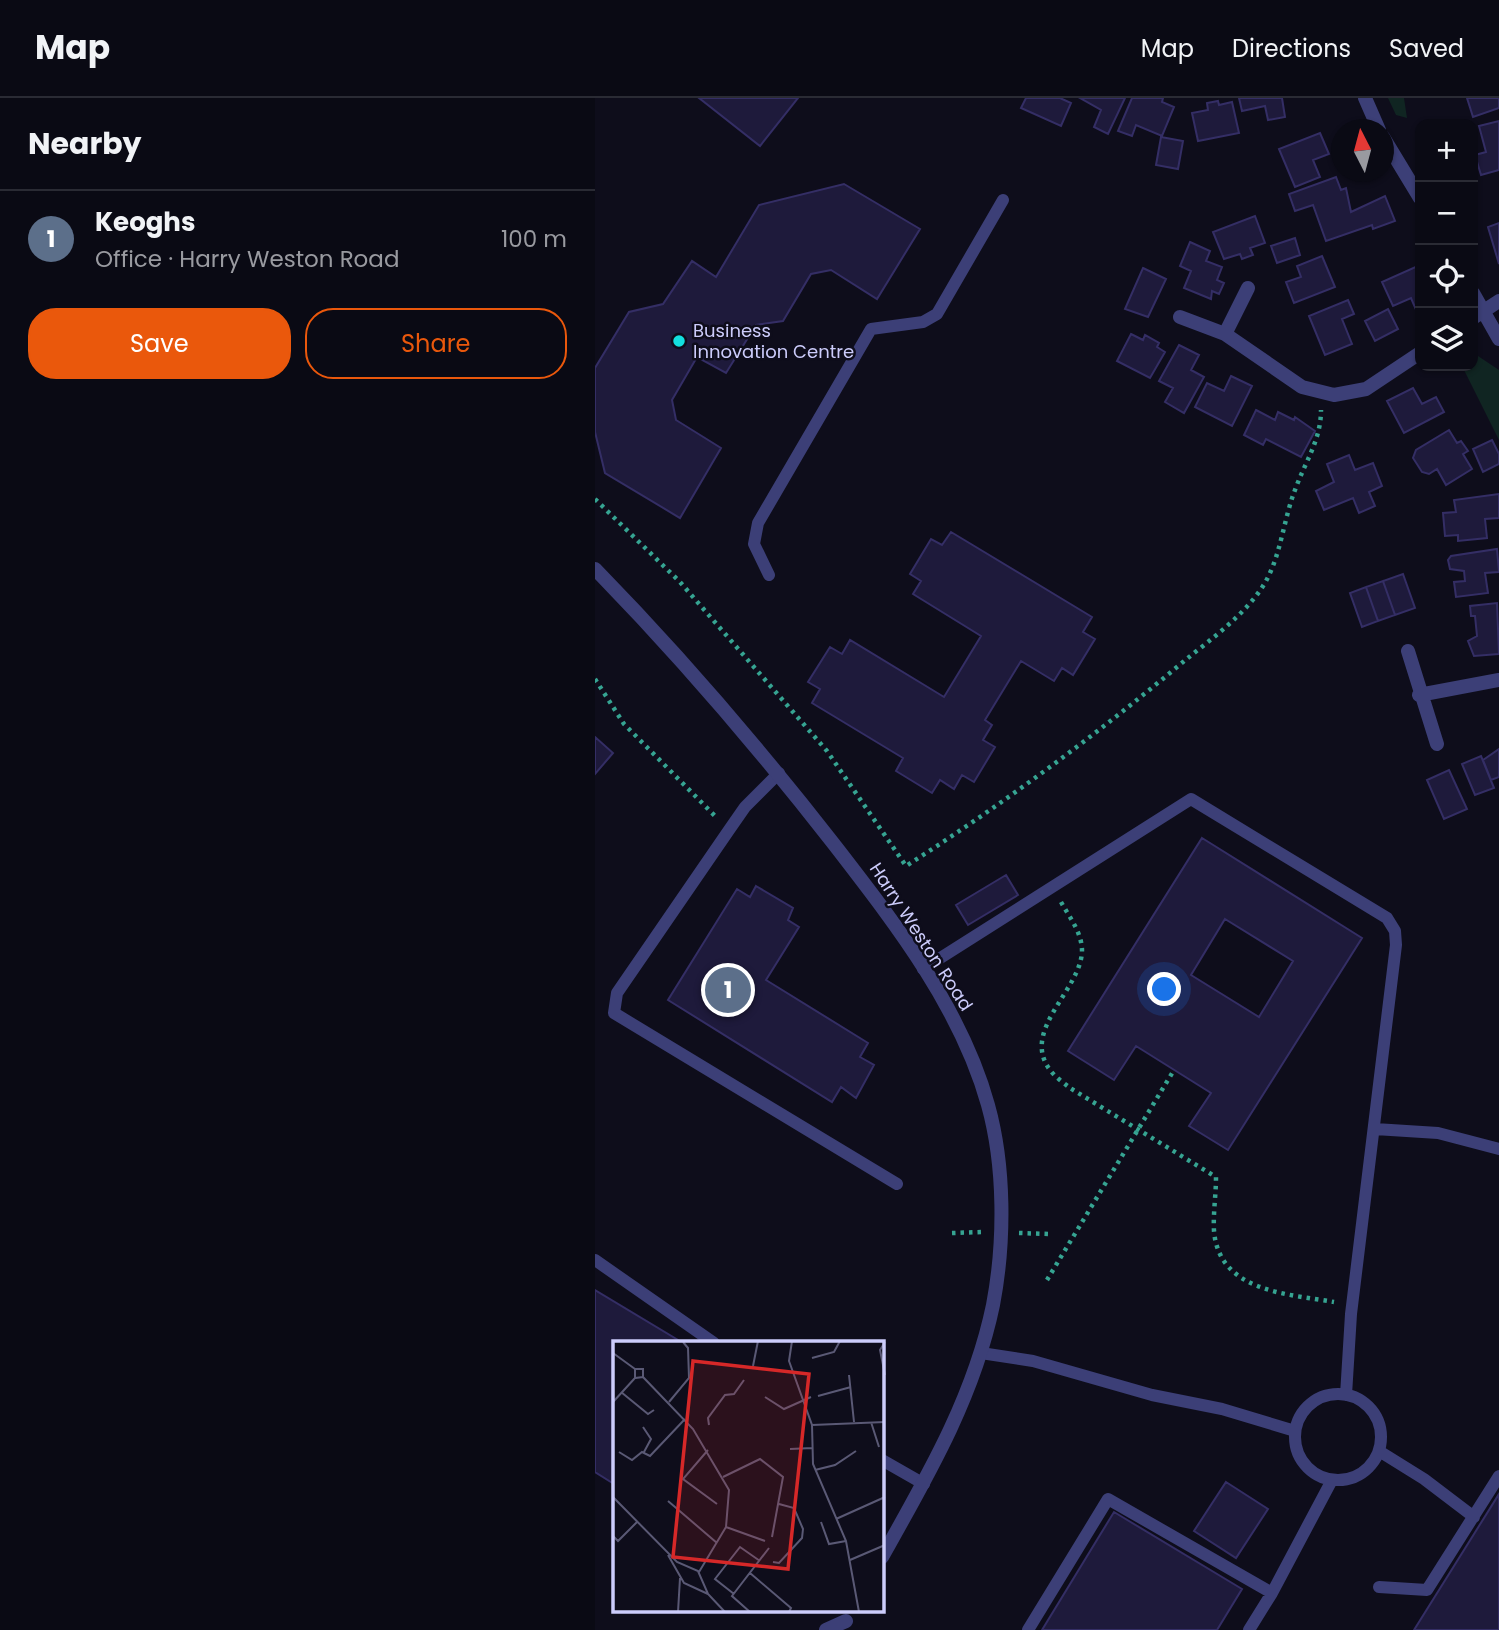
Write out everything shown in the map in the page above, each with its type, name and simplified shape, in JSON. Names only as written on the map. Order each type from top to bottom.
[{"type":"street","points":[[1365,98],[1374,119]]},
{"type":"street","points":[[1394,154],[1415,190]]},
{"type":"street","points":[[1225,334],[1248,288]]},
{"type":"street","points":[[1499,301],[1478,315],[1499,339]]},
{"type":"street","points":[[1179,317],[1225,334],[1302,387],[1334,395],[1366,389],[1415,356]]},
{"type":"street","name":"Harry Weston Road","points":[[595,569],[692,671],[779,774],[871,892],[953,1019],[974,1062],[988,1106],[997,1149],[999,1258],[981,1353],[956,1419],[884,1553]]},
{"type":"street","points":[[1408,650],[1419,695],[1437,744]]},
{"type":"street","points":[[1419,695],[1499,680]]},
{"type":"street","points":[[826,1630],[848,1620]]},
{"type":"lane","points":[[769,575],[754,544],[758,523],[871,329],[923,322],[937,314],[1003,200]]},
{"type":"lane","points":[[779,774],[745,807],[729,830],[617,993],[614,1013],[897,1184]]},
{"type":"lane","points":[[923,969],[1191,799],[1387,918],[1395,931],[1396,944],[1352,1305],[1346,1395]]},
{"type":"lane","points":[[1375,1129],[1438,1132],[1499,1149]]},
{"type":"lane","points":[[595,1259],[711,1341]]},
{"type":"lane","points":[[981,1353],[1033,1361],[1152,1395],[1222,1409],[1295,1431]]},
{"type":"lane","points":[[1346,1395],[1364,1403],[1376,1416],[1381,1431],[1379,1451],[1365,1471],[1343,1480],[1332,1480],[1311,1471],[1304,1464],[1297,1449],[1295,1431],[1300,1416],[1317,1400],[1346,1395]]},
{"type":"lane","points":[[1379,1451],[1424,1479],[1474,1517]]},
{"type":"lane","points":[[884,1461],[924,1483]]},
{"type":"lane","points":[[1379,1587],[1427,1590],[1499,1476]]},
{"type":"lane","points":[[1249,1630],[1272,1594],[1332,1480]]},
{"type":"lane","points":[[1028,1630],[1108,1499],[1272,1594]]},
{"type":"path","points":[[595,499],[680,582],[827,751],[906,866],[993,810],[1145,693],[1220,631],[1252,598],[1269,574],[1295,489],[1321,430],[1324,392]]},
{"type":"path","points":[[595,679],[624,724],[729,830]]},
{"type":"path","points":[[1052,887],[1079,932],[1082,950],[1080,964],[1044,1034],[1044,1055],[1049,1070],[1070,1088],[1216,1177],[1214,1233],[1220,1253],[1230,1271],[1247,1282],[1274,1292],[1352,1305]]},
{"type":"path","points":[[1047,1280],[1174,1070]]},
{"type":"green space","points":[[1388,98],[1404,98],[1407,118],[1396,115]]},
{"type":"green space","points":[[1478,356],[1499,370],[1499,440],[1464,371],[1478,371]]},
{"type":"building","points":[[699,98],[798,98],[760,146]]},
{"type":"building","points":[[1026,98],[1060,98],[1071,103],[1061,126],[1021,108]]},
{"type":"building","points":[[1080,98],[1125,98],[1108,134],[1094,127],[1101,110]]},
{"type":"building","points":[[1132,98],[1163,98],[1162,102],[1174,107],[1162,136],[1136,125],[1132,136],[1118,131]]},
{"type":"building","points":[[1239,98],[1282,98],[1285,117],[1268,120],[1265,106],[1242,111]]},
{"type":"building","points":[[1467,98],[1499,98],[1499,108],[1473,117]]},
{"type":"building","points":[[1218,101],[1219,105],[1232,102],[1239,133],[1198,141],[1192,113],[1208,110],[1207,103]]},
{"type":"building","points":[[1499,121],[1499,170],[1481,175],[1478,154],[1486,152],[1479,126]]},
{"type":"building","points":[[1320,133],[1329,154],[1313,160],[1320,177],[1295,187],[1279,149]]},
{"type":"building","points":[[1161,137],[1183,141],[1178,169],[1156,165]]},
{"type":"building","points":[[1331,179],[1331,182],[1338,182],[1341,190],[1346,188],[1351,212],[1385,196],[1395,221],[1373,229],[1372,225],[1326,241],[1313,205],[1295,211],[1289,194]]},
{"type":"building","name":"Business Innovation Centre","points":[[844,184],[920,229],[877,299],[831,270],[811,274],[783,321],[756,325],[726,373],[697,357],[672,400],[676,420],[721,448],[680,518],[605,473],[595,432],[595,368],[629,312],[663,304],[692,261],[716,277],[759,205]]},
{"type":"building","points":[[1255,216],[1265,243],[1250,248],[1253,255],[1242,259],[1240,254],[1224,259],[1213,232]]},
{"type":"building","points":[[1499,223],[1499,264],[1488,227]]},
{"type":"building","points":[[1295,238],[1300,255],[1277,263],[1271,246]]},
{"type":"building","points":[[1190,242],[1210,251],[1206,261],[1222,267],[1217,280],[1224,283],[1219,294],[1212,291],[1211,299],[1184,288],[1191,271],[1180,266]]},
{"type":"building","points":[[1322,256],[1335,287],[1294,303],[1286,282],[1301,277],[1297,266]]},
{"type":"building","points":[[1415,267],[1415,307],[1411,298],[1393,306],[1382,282]]},
{"type":"building","points":[[1143,268],[1166,279],[1148,317],[1125,309]]},
{"type":"building","points":[[1348,300],[1354,314],[1342,319],[1352,344],[1325,355],[1309,316]]},
{"type":"building","points":[[1388,309],[1398,329],[1375,341],[1365,321]]},
{"type":"building","points":[[1131,334],[1143,340],[1145,335],[1159,343],[1157,347],[1165,352],[1150,378],[1117,361]]},
{"type":"building","points":[[1179,345],[1199,355],[1191,370],[1204,377],[1184,413],[1165,402],[1173,388],[1159,381]]},
{"type":"building","points":[[1231,376],[1252,386],[1232,426],[1195,407],[1207,383],[1224,391]]},
{"type":"building","points":[[1413,388],[1422,404],[1436,397],[1444,412],[1404,433],[1387,401]]},
{"type":"building","points":[[1256,410],[1275,420],[1278,412],[1294,420],[1295,417],[1315,431],[1301,457],[1266,439],[1263,445],[1244,435]]},
{"type":"building","points":[[1449,430],[1457,443],[1461,441],[1468,451],[1463,454],[1472,469],[1446,485],[1437,469],[1429,474],[1422,472],[1413,458],[1416,450]]},
{"type":"building","points":[[1492,440],[1499,454],[1499,464],[1483,472],[1473,449]]},
{"type":"building","points":[[1349,455],[1355,470],[1373,463],[1382,486],[1369,492],[1375,506],[1359,513],[1353,498],[1324,510],[1316,491],[1334,482],[1327,464]]},
{"type":"building","points":[[1499,494],[1499,518],[1485,519],[1487,538],[1458,541],[1458,535],[1445,536],[1443,513],[1456,512],[1454,500]]},
{"type":"building","points":[[951,532],[1092,617],[1083,632],[1095,639],[1073,675],[1062,668],[1054,681],[1021,661],[985,720],[992,725],[983,740],[995,747],[974,782],[962,775],[954,789],[940,780],[932,793],[896,771],[903,758],[812,703],[820,689],[808,682],[830,647],[842,654],[850,640],[944,697],[981,636],[913,594],[921,581],[910,574],[931,539],[942,545]]},
{"type":"building","points":[[1497,549],[1499,572],[1485,573],[1488,593],[1456,597],[1454,582],[1465,581],[1464,571],[1450,569],[1448,560],[1451,556]]},
{"type":"building","points":[[1403,574],[1415,608],[1395,615],[1383,581]]},
{"type":"building","points":[[1383,581],[1395,615],[1378,621],[1366,587]]},
{"type":"building","points":[[1366,587],[1378,621],[1362,627],[1350,593]]},
{"type":"building","points":[[1497,603],[1499,654],[1474,656],[1468,641],[1477,636],[1475,616],[1471,616],[1470,606]]},
{"type":"building","points":[[595,737],[613,753],[595,774]]},
{"type":"building","points":[[1499,749],[1499,777],[1491,780],[1483,760]]},
{"type":"building","points":[[1481,756],[1494,788],[1475,795],[1462,764]]},
{"type":"building","points":[[1449,770],[1467,809],[1444,819],[1427,780]]},
{"type":"building","points":[[1202,838],[1362,938],[1228,1150],[1189,1126],[1211,1093],[1136,1046],[1114,1080],[1068,1051]],"holes":[[[1225,919],[1293,961],[1259,1017],[1191,975]]]},
{"type":"building","points":[[1006,875],[1018,895],[968,925],[956,905]]},
{"type":"building","points":[[756,886],[793,908],[788,920],[799,927],[766,980],[868,1043],[860,1057],[874,1065],[856,1098],[841,1087],[832,1102],[668,1000],[737,889],[750,897]]},
{"type":"building","points":[[595,1290],[680,1341],[613,1341],[613,1483],[595,1472]]},
{"type":"building","points":[[1226,1482],[1268,1509],[1236,1558],[1194,1531]]},
{"type":"building","points":[[1499,1494],[1499,1630],[1414,1630]]},
{"type":"building","points":[[1114,1512],[1242,1589],[1217,1630],[1042,1630]]},
{"type":"place","name":"Business Innovation Centre","points":[[679,341]]},
{"type":"place","name":"Keoghs","points":[[728,990]]}]
